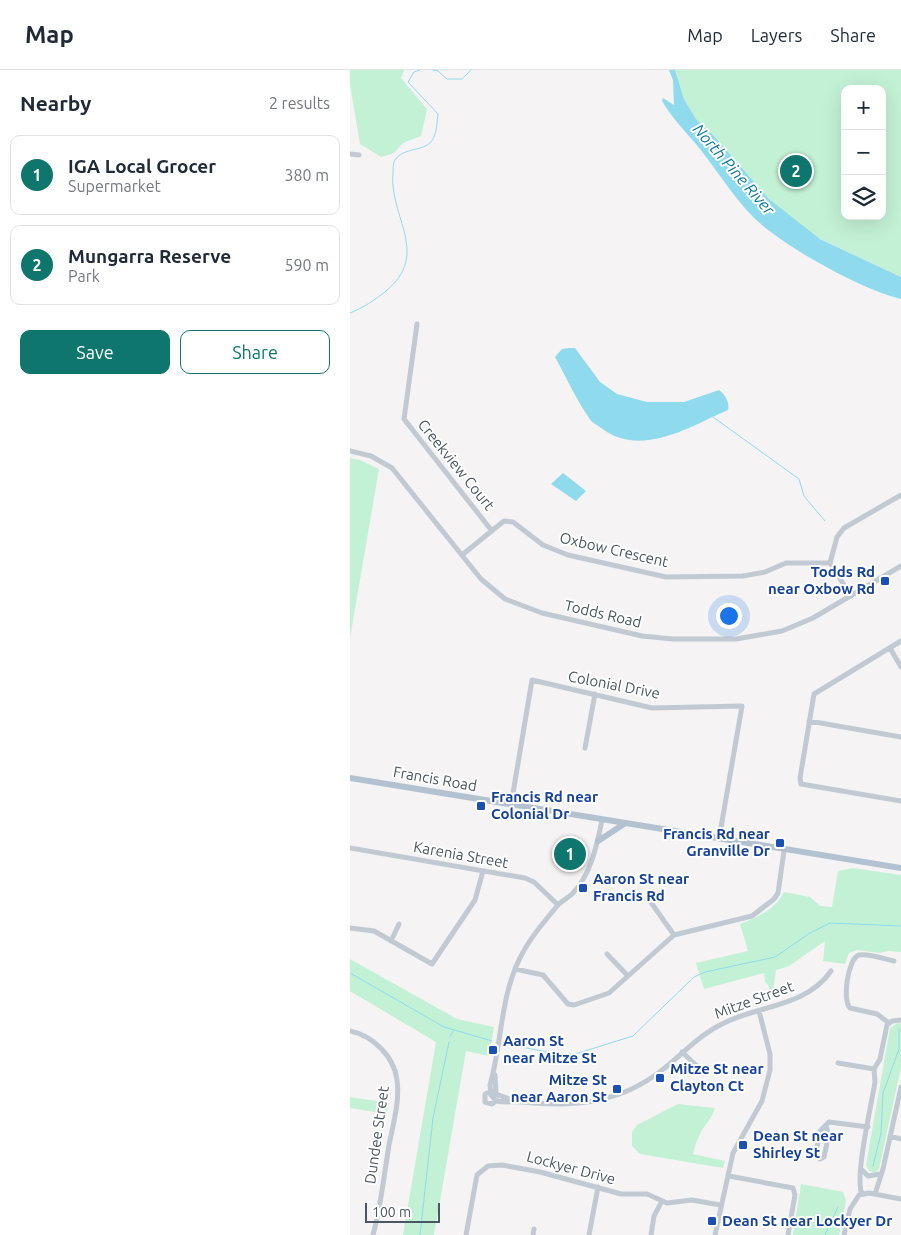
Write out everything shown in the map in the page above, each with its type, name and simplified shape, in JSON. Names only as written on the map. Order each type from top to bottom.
[{"type":"main road","name":"Francis Road","points":[[350,778],[901,868]]},
{"type":"main road","points":[[598,841],[624,824]]},
{"type":"street","points":[[350,154],[359,155]]},
{"type":"street","name":"Creekview Court","points":[[417,324],[404,420],[492,531]]},
{"type":"street","name":"Todds Road","points":[[350,450],[371,456],[392,468],[481,579],[505,599],[548,614],[660,639],[736,639],[765,636],[798,625],[901,566]]},
{"type":"street","points":[[851,596],[830,563],[837,537],[844,528],[901,495]]},
{"type":"street","name":"Oxbow Crescent","points":[[462,555],[504,521],[513,522],[543,545],[568,555],[666,577],[743,576],[766,572],[786,563],[830,563]]},
{"type":"street","points":[[901,641],[816,691],[800,784],[901,801]]},
{"type":"street","points":[[890,648],[901,667]]},
{"type":"street","name":"Colonial Drive","points":[[511,805],[532,680],[652,708],[742,706],[719,839]]},
{"type":"street","points":[[585,748],[595,694]]},
{"type":"street","points":[[810,721],[901,737]]},
{"type":"street","points":[[602,820],[598,841],[584,876],[573,893],[558,905],[528,944],[515,969],[543,975],[568,1004],[574,1005],[602,997],[674,935],[752,916],[774,899],[778,892],[784,850]]},
{"type":"street","name":"Karenia Street","points":[[350,848],[483,871],[534,882],[558,905]]},
{"type":"street","points":[[350,928],[374,932],[432,964],[475,900],[479,892],[483,871]]},
{"type":"street","points":[[650,901],[674,935]]},
{"type":"street","points":[[390,941],[399,924]]},
{"type":"street","points":[[607,954],[628,976]]},
{"type":"street","points":[[889,1023],[877,1014],[850,1008],[845,998],[852,962],[856,957],[864,955],[894,961]]},
{"type":"street","name":"Mitze Street","points":[[515,969],[506,1000],[495,1068],[495,1095],[520,1102],[572,1105],[617,1095],[654,1076],[714,1028],[739,1016],[793,1001],[805,995],[826,979],[831,971]]},
{"type":"street","points":[[715,1235],[724,1186],[729,1176],[733,1153],[762,1101],[770,1070],[770,1054],[759,1011]]},
{"type":"street","points":[[862,1194],[860,1188],[862,1170],[876,1082],[874,1069],[880,1059],[885,1029],[889,1023],[901,1020]]},
{"type":"street","name":"Dundee Street","points":[[350,1031],[364,1035],[382,1050],[389,1060],[397,1080],[394,1114],[373,1235]]},
{"type":"street","points":[[682,1052],[700,1069]]},
{"type":"street","points":[[838,1063],[874,1069]]},
{"type":"street","points":[[875,1194],[901,1087]]},
{"type":"street","points":[[826,1126],[828,1133],[825,1153],[824,1157],[820,1159],[816,1155],[820,1130],[833,1121],[868,1126]]},
{"type":"street","points":[[890,1136],[901,1139]]},
{"type":"street","name":"Lockyer Drive","points":[[466,1235],[477,1175],[482,1168],[491,1165],[521,1167],[628,1195],[647,1194],[672,1204],[692,1200],[720,1205]]},
{"type":"street","points":[[862,1170],[877,1183]]},
{"type":"street","points":[[862,1180],[881,1174]]},
{"type":"street","points":[[729,1176],[793,1188],[796,1195],[788,1235]]},
{"type":"street","points":[[589,1235],[598,1187]]},
{"type":"street","points":[[844,1235],[852,1204],[862,1194],[875,1194],[901,1199]]},
{"type":"street","points":[[651,1235],[654,1216],[662,1201]]},
{"type":"green space","points":[[350,70],[404,70],[401,78],[427,109],[421,136],[403,143],[394,153],[381,157],[360,144],[350,85]]},
{"type":"green space","points":[[675,70],[901,70],[901,277],[804,231],[769,199],[713,135],[696,119],[684,99]]},
{"type":"green space","points":[[350,458],[360,460],[379,469],[350,638]]},
{"type":"green space","points":[[853,868],[901,875],[901,952],[889,951],[879,953],[857,950],[849,953],[845,964],[823,961],[825,941],[789,966],[776,970],[772,999],[767,1002],[769,986],[765,982],[764,973],[704,989],[696,963],[748,951],[740,924],[766,912],[777,903],[784,892],[810,897],[820,906],[832,907],[838,871]]},
{"type":"green space","points":[[350,959],[457,1019],[494,1027],[489,1056],[466,1051],[434,1235],[403,1235],[436,1042],[350,991]]},
{"type":"green space","points":[[898,1023],[901,1024],[901,1067],[879,1169],[875,1173],[869,1171],[866,1165],[890,1028]]},
{"type":"green space","points":[[350,1097],[389,1103],[387,1114],[350,1108]]},
{"type":"green space","points":[[678,1104],[715,1108],[699,1135],[693,1154],[725,1161],[723,1168],[640,1154],[632,1146],[632,1132],[637,1125]]},
{"type":"green space","points":[[801,1184],[843,1192],[846,1201],[839,1235],[793,1235]]},
{"type":"water","name":"North Pine River","points":[[669,70],[675,70],[684,99],[696,119],[713,135],[769,199],[820,239],[901,277],[901,299],[867,287],[810,258],[776,236],[754,218],[737,199],[662,101],[663,98],[674,105],[673,80]]},
{"type":"water","points":[[575,348],[600,382],[617,394],[647,402],[684,402],[719,390],[726,399],[728,410],[667,436],[635,441],[619,438],[592,421],[575,396],[555,357],[562,349]]},
{"type":"water","points":[[563,473],[586,491],[576,501],[551,484]]},
{"type":"waterway","points":[[350,313],[360,309],[386,291],[399,277],[406,263],[405,235],[393,189],[394,163],[403,153],[426,146],[431,142],[436,131],[438,114],[408,82],[414,72],[420,70]]},
{"type":"waterway","points":[[432,70],[438,71],[447,79],[462,79],[471,70]]},
{"type":"waterway","points":[[713,417],[799,479],[804,496],[825,521]]},
{"type":"waterway","points":[[506,1044],[552,1053],[575,1054],[633,1036],[694,977],[705,972],[775,957],[810,933],[830,923],[901,926]]},
{"type":"waterway","points":[[350,973],[444,1027],[492,1041]]},
{"type":"waterway","points":[[873,1166],[881,1133],[883,1093],[899,1049],[899,1029]]},
{"type":"waterway","points":[[450,1037],[453,1031]]},
{"type":"waterway","points":[[420,1235],[433,1118],[449,1042]]},
{"type":"waterway","points":[[825,1235],[838,1207]]},
{"type":"place","name":"Mungarra Reserve","points":[[796,171]]},
{"type":"place","name":"Todds Rd near Oxbow Rd","points":[[885,581]]},
{"type":"place","name":"Francis Rd near Colonial Dr","points":[[481,806]]},
{"type":"place","name":"Francis Rd near Granville Dr","points":[[780,843]]},
{"type":"place","name":"IGA Local Grocer","points":[[570,854]]},
{"type":"place","name":"Aaron St near Francis Rd","points":[[583,888]]},
{"type":"place","name":"Aaron St near Mitze St","points":[[493,1050]]},
{"type":"place","name":"Mitze St near Clayton Ct","points":[[660,1078]]},
{"type":"place","name":"Mitze St near Aaron St","points":[[617,1089]]},
{"type":"place","name":"Dean St near Shirley St","points":[[743,1145]]},
{"type":"place","name":"Dean St near Lockyer Dr","points":[[712,1221]]}]
